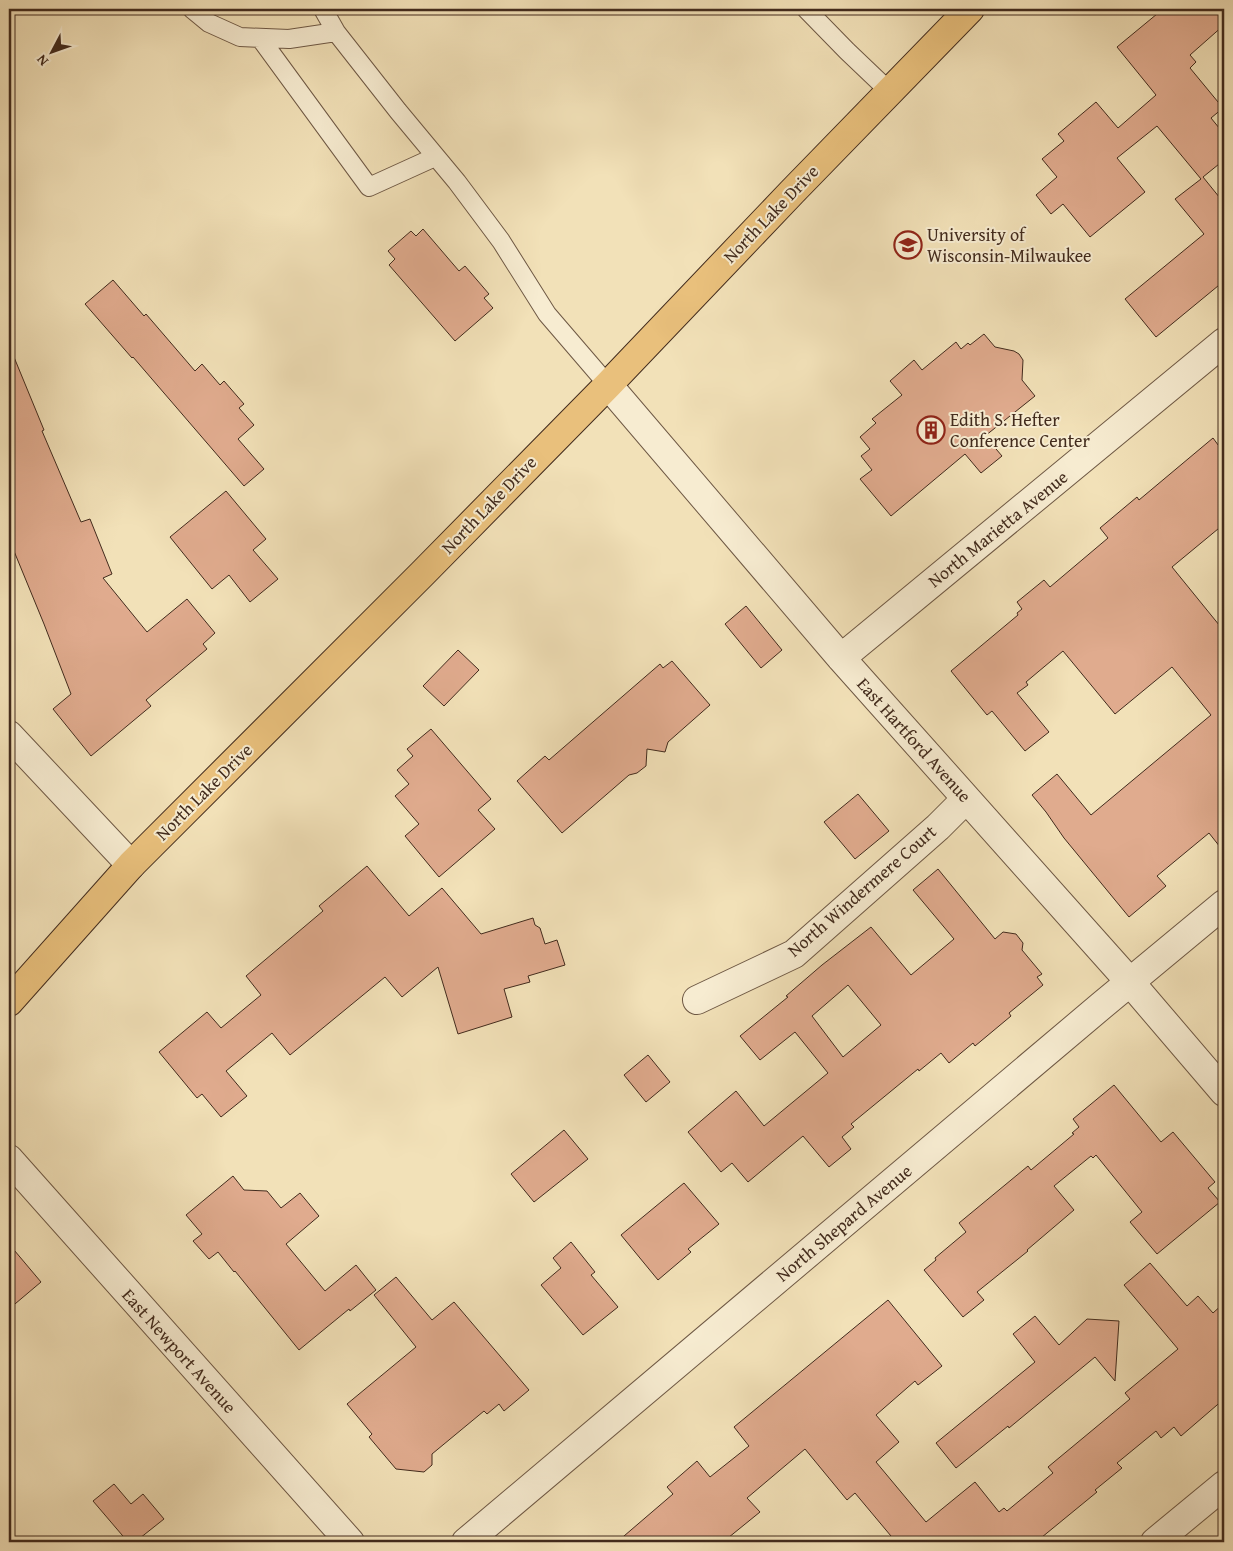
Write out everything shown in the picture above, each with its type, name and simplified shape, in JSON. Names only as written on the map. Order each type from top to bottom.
[{"type":"main road","name":"North Lake Drive","points":[[9,1002],[131,865],[608,385],[970,9]]},
{"type":"street","name":"North Marietta Avenue","points":[[841,658],[1224,342]]},
{"type":"street","name":"East Hartford Avenue","points":[[608,385],[841,658],[1130,982],[1224,1092]]},
{"type":"street","points":[[9,735],[131,865]]},
{"type":"street","name":"North Windermere Court","points":[[697,1000],[794,954],[938,827],[966,799]]},
{"type":"street","name":"North Shepard Avenue","points":[[466,1542],[1224,904]]},
{"type":"street","name":"East Newport Avenue","points":[[9,1159],[350,1542]]},
{"type":"street","points":[[1155,1542],[1224,1485]]},
{"type":"lane","points":[[192,9],[209,23],[240,37],[289,39],[336,32]]},
{"type":"lane","points":[[324,9],[336,32],[457,182],[501,241],[547,314],[608,385]]},
{"type":"lane","points":[[806,9],[890,92]]},
{"type":"lane","points":[[260,38],[369,187],[435,157]]},
{"type":"building","points":[[1163,9],[1224,9],[1224,25],[1190,55],[1196,62],[1190,68],[1223,108],[1211,118],[1224,134],[1224,160],[1203,177],[1224,203],[1224,281],[1156,337],[1125,299],[1204,234],[1175,199],[1201,179],[1157,126],[1117,158],[1145,192],[1090,237],[1063,204],[1051,214],[1036,195],[1057,177],[1042,159],[1064,141],[1058,134],[1096,102],[1118,128],[1156,95],[1117,47]]},
{"type":"building","points":[[423,229],[459,271],[465,266],[489,294],[484,298],[493,308],[455,341],[389,265],[395,259],[388,251],[411,231],[416,236]]},
{"type":"building","points":[[113,280],[144,316],[146,314],[195,371],[202,364],[220,385],[224,381],[244,404],[239,408],[254,425],[238,439],[264,469],[244,486],[85,304]]},
{"type":"building","name":"Edith S. Hefter Conference Center","points":[[984,334],[995,347],[1019,354],[1023,360],[1022,380],[1035,396],[985,436],[1002,456],[981,473],[965,454],[891,516],[860,479],[872,470],[861,456],[870,449],[860,437],[876,423],[872,419],[902,395],[890,381],[914,360],[922,370],[956,342],[961,349],[968,343],[970,345]]},
{"type":"building","points":[[9,345],[44,430],[42,431],[81,522],[90,519],[112,574],[103,578],[147,632],[187,599],[215,633],[203,644],[207,649],[146,700],[151,706],[91,756],[53,709],[71,694],[9,539]]},
{"type":"building","points":[[1213,438],[1224,453],[1224,524],[1172,567],[1224,631],[1224,852],[1209,833],[1157,876],[1166,886],[1129,917],[1064,838],[1032,795],[1057,774],[1091,815],[1211,715],[1172,667],[1115,714],[1063,651],[1026,682],[1028,685],[1017,693],[1049,732],[1025,751],[992,711],[987,715],[951,671],[1018,615],[1017,613],[1022,609],[1017,602],[1044,580],[1050,587],[1108,538],[1100,528],[1137,497],[1139,500]]},
{"type":"building","points":[[226,491],[266,539],[253,550],[278,579],[250,602],[229,575],[212,589],[170,537]]},
{"type":"building","points":[[746,606],[782,650],[761,668],[725,624]]},
{"type":"building","points":[[458,650],[479,670],[444,706],[423,686]]},
{"type":"building","points":[[672,661],[710,705],[668,742],[665,752],[647,749],[646,766],[637,773],[629,775],[562,833],[517,781],[545,756],[549,760],[660,664],[663,668]]},
{"type":"building","points":[[431,729],[491,799],[478,810],[495,829],[439,877],[405,836],[419,824],[395,796],[409,784],[397,770],[413,756],[407,749]]},
{"type":"building","points":[[858,794],[889,831],[855,859],[824,822]]},
{"type":"building","points":[[367,866],[409,916],[442,888],[481,934],[533,918],[535,925],[540,928],[545,944],[557,940],[565,965],[528,976],[530,982],[504,989],[512,1017],[458,1034],[438,967],[402,997],[385,977],[290,1055],[272,1033],[226,1071],[247,1096],[221,1117],[202,1094],[197,1098],[159,1052],[207,1012],[221,1028],[261,995],[246,976],[323,911],[319,906]]},
{"type":"building","points":[[938,869],[995,939],[1003,932],[1016,934],[1023,943],[1022,950],[1042,974],[1037,977],[1043,985],[1009,1013],[1011,1016],[975,1046],[973,1043],[949,1063],[941,1053],[919,1071],[918,1069],[851,1124],[854,1127],[842,1137],[851,1149],[829,1167],[803,1136],[748,1182],[732,1163],[721,1172],[688,1132],[736,1091],[764,1126],[828,1073],[795,1032],[760,1060],[740,1036],[788,997],[786,996],[822,965],[871,927],[911,975],[954,939],[913,890]],"holes":[[[848,985],[881,1025],[843,1057],[812,1016]]]},
{"type":"building","points":[[648,1055],[670,1082],[646,1102],[624,1075]]},
{"type":"building","points":[[1114,1085],[1161,1142],[1173,1132],[1215,1182],[1208,1188],[1220,1202],[1157,1254],[1130,1222],[1142,1212],[1096,1155],[1093,1158],[1091,1156],[1054,1186],[1074,1210],[1028,1251],[977,1292],[984,1300],[963,1317],[924,1270],[936,1260],[935,1258],[966,1232],[959,1223],[1028,1166],[1031,1170],[1074,1134],[1072,1133],[1079,1127],[1073,1119]]},
{"type":"building","points":[[564,1130],[588,1159],[534,1202],[511,1174]]},
{"type":"building","points":[[233,1176],[244,1190],[267,1191],[281,1208],[300,1193],[319,1216],[286,1244],[325,1291],[356,1265],[376,1290],[350,1311],[349,1309],[299,1350],[218,1252],[209,1259],[193,1241],[202,1234],[186,1215]]},
{"type":"building","points":[[684,1183],[719,1224],[688,1249],[691,1252],[658,1280],[621,1235]]},
{"type":"building","points":[[571,1242],[595,1272],[591,1275],[618,1307],[583,1335],[541,1285],[561,1268],[553,1258]]},
{"type":"building","points":[[9,1244],[41,1282],[9,1309]]},
{"type":"building","points":[[1150,1263],[1187,1306],[1198,1296],[1213,1313],[1224,1303],[1224,1399],[1181,1436],[1174,1427],[1161,1438],[1156,1431],[1117,1463],[1122,1468],[1095,1490],[1097,1492],[1036,1542],[896,1542],[855,1493],[847,1500],[805,1449],[747,1498],[760,1512],[723,1542],[617,1542],[673,1494],[667,1487],[697,1461],[710,1477],[749,1446],[734,1427],[888,1300],[942,1366],[918,1385],[915,1381],[876,1415],[899,1442],[876,1462],[926,1522],[975,1482],[999,1512],[1004,1508],[1007,1511],[1053,1473],[1048,1467],[1130,1399],[1125,1393],[1178,1349],[1124,1285]]},
{"type":"building","points":[[396,1277],[432,1320],[454,1302],[529,1390],[504,1411],[499,1404],[487,1414],[484,1411],[432,1454],[432,1465],[424,1472],[396,1469],[369,1437],[372,1434],[347,1404],[416,1347],[374,1295]]},
{"type":"building","points":[[1035,1316],[1059,1345],[1087,1319],[1119,1321],[1115,1381],[1095,1357],[1009,1428],[1008,1426],[956,1468],[936,1443],[1035,1362],[1013,1334]]},
{"type":"building","points":[[114,1484],[131,1504],[143,1494],[164,1519],[135,1542],[128,1542],[93,1501]]},
{"type":"place","name":"University of Wisconsin-Milwaukee","points":[[908,245]]},
{"type":"place","name":"Edith S. Hefter Conference Center","points":[[931,430]]}]
